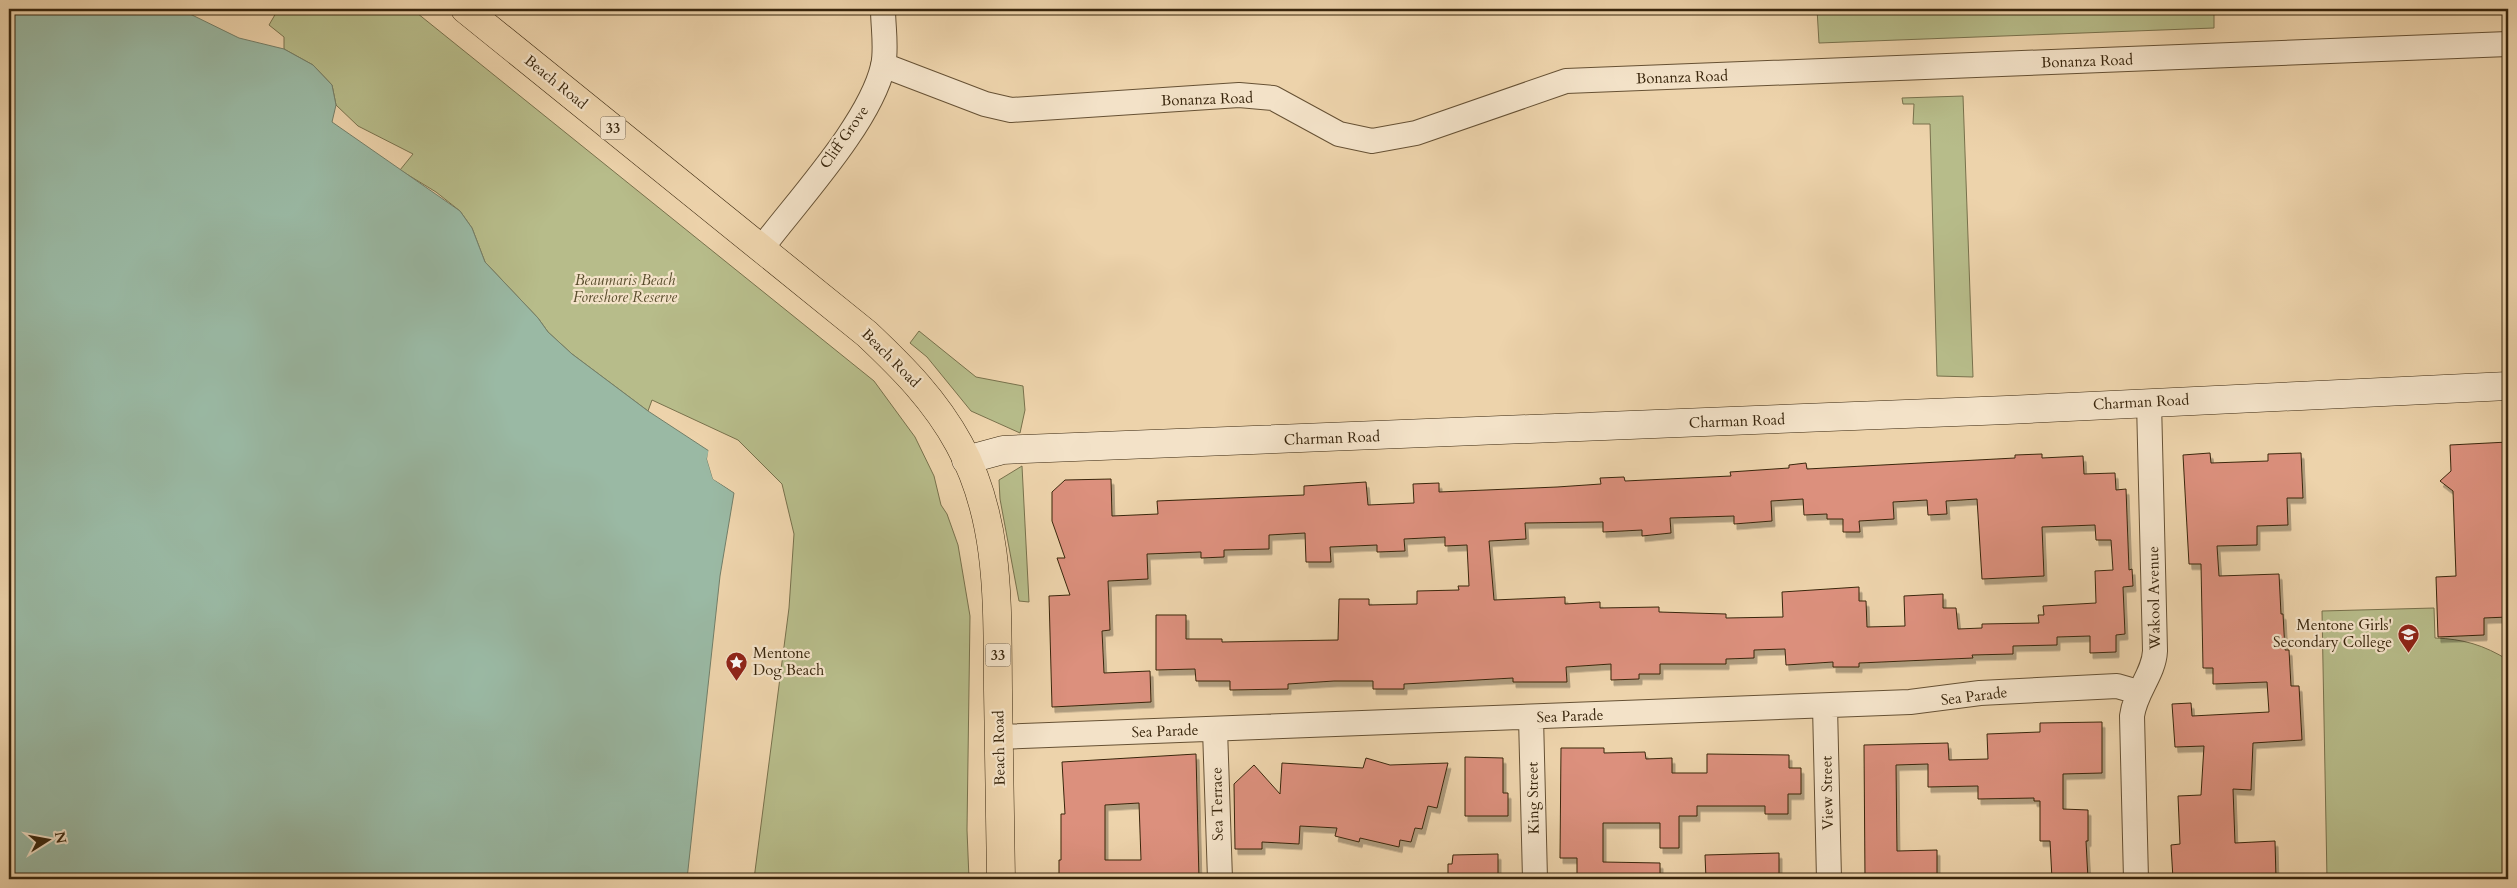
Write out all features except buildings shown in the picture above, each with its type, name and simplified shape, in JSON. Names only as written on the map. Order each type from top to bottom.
[{"type":"main road","name":"Beach Road","points":[[465,9],[868,334],[911,376],[947,423],[966,460],[987,518],[994,555],[1001,879]]},
{"type":"main road","name":"Charman Road","points":[[966,460],[992,453],[1024,449],[2007,410],[2508,386]]},
{"type":"street","name":"Cliff Grove","points":[[761,249],[852,131],[870,99],[883,65],[883,9]]},
{"type":"street","name":"Bonanza Road","points":[[883,65],[985,104],[1011,110],[1239,95],[1274,98],[1339,134],[1372,141],[1416,133],[1566,82],[2508,44]]},
{"type":"street","name":"Wakool Avenue","points":[[2136,879],[2132,716],[2138,692],[2153,664],[2155,651],[2149,402]]},
{"type":"street","name":"Sea Parade","points":[[999,737],[1825,706],[1928,701],[1980,693],[2107,687],[2129,688],[2138,692]]},
{"type":"street","name":"View Street","points":[[1825,706],[1829,879]]},
{"type":"street","name":"King Street","points":[[1531,718],[1535,879]]},
{"type":"street","name":"Sea Terrace","points":[[1215,729],[1220,879]]},
{"type":"green space","name":"Beaumaris Beach Foreshore Reserve","points":[[273,9],[412,9],[874,381],[915,437],[934,476],[941,505],[947,514],[958,545],[970,616],[967,830],[969,879],[754,879],[789,608],[794,534],[782,484],[738,440],[652,400],[648,411],[572,354],[548,332],[538,318],[485,262],[472,228],[460,211],[436,192],[400,170],[413,154],[358,126],[336,105],[332,85],[313,65],[284,49],[284,37],[269,25],[276,13]]},
{"type":"green space","points":[[1817,9],[2214,9],[2214,28],[1819,43]]},
{"type":"green space","points":[[1963,96],[1973,377],[1937,376],[1930,124],[1913,124],[1914,104],[1903,104],[1902,98]]},
{"type":"green space","points":[[919,331],[976,377],[1023,386],[1025,410],[1020,433],[971,411],[927,357],[910,343]]},
{"type":"green space","points":[[1022,466],[1029,602],[1019,601],[1000,499],[999,480]]},
{"type":"green space","points":[[2434,608],[2435,638],[2473,644],[2490,650],[2508,660],[2508,879],[2327,879],[2322,611]]},
{"type":"shaded area","points":[[9,9],[184,9],[190,14],[239,38],[284,49],[313,65],[332,85],[336,105],[332,122],[460,211],[472,228],[485,262],[538,318],[548,332],[572,354],[648,411],[709,451],[707,459],[713,479],[734,493],[720,576],[687,879],[9,879]]},
{"type":"pier","points":[[709,447],[715,477],[736,493],[713,479],[707,459]]},
{"type":"place","name":"Mentone Girls' Secondary College","points":[[2408,653]]},
{"type":"place","name":"Mentone Dog Beach","points":[[737,681]]}]
